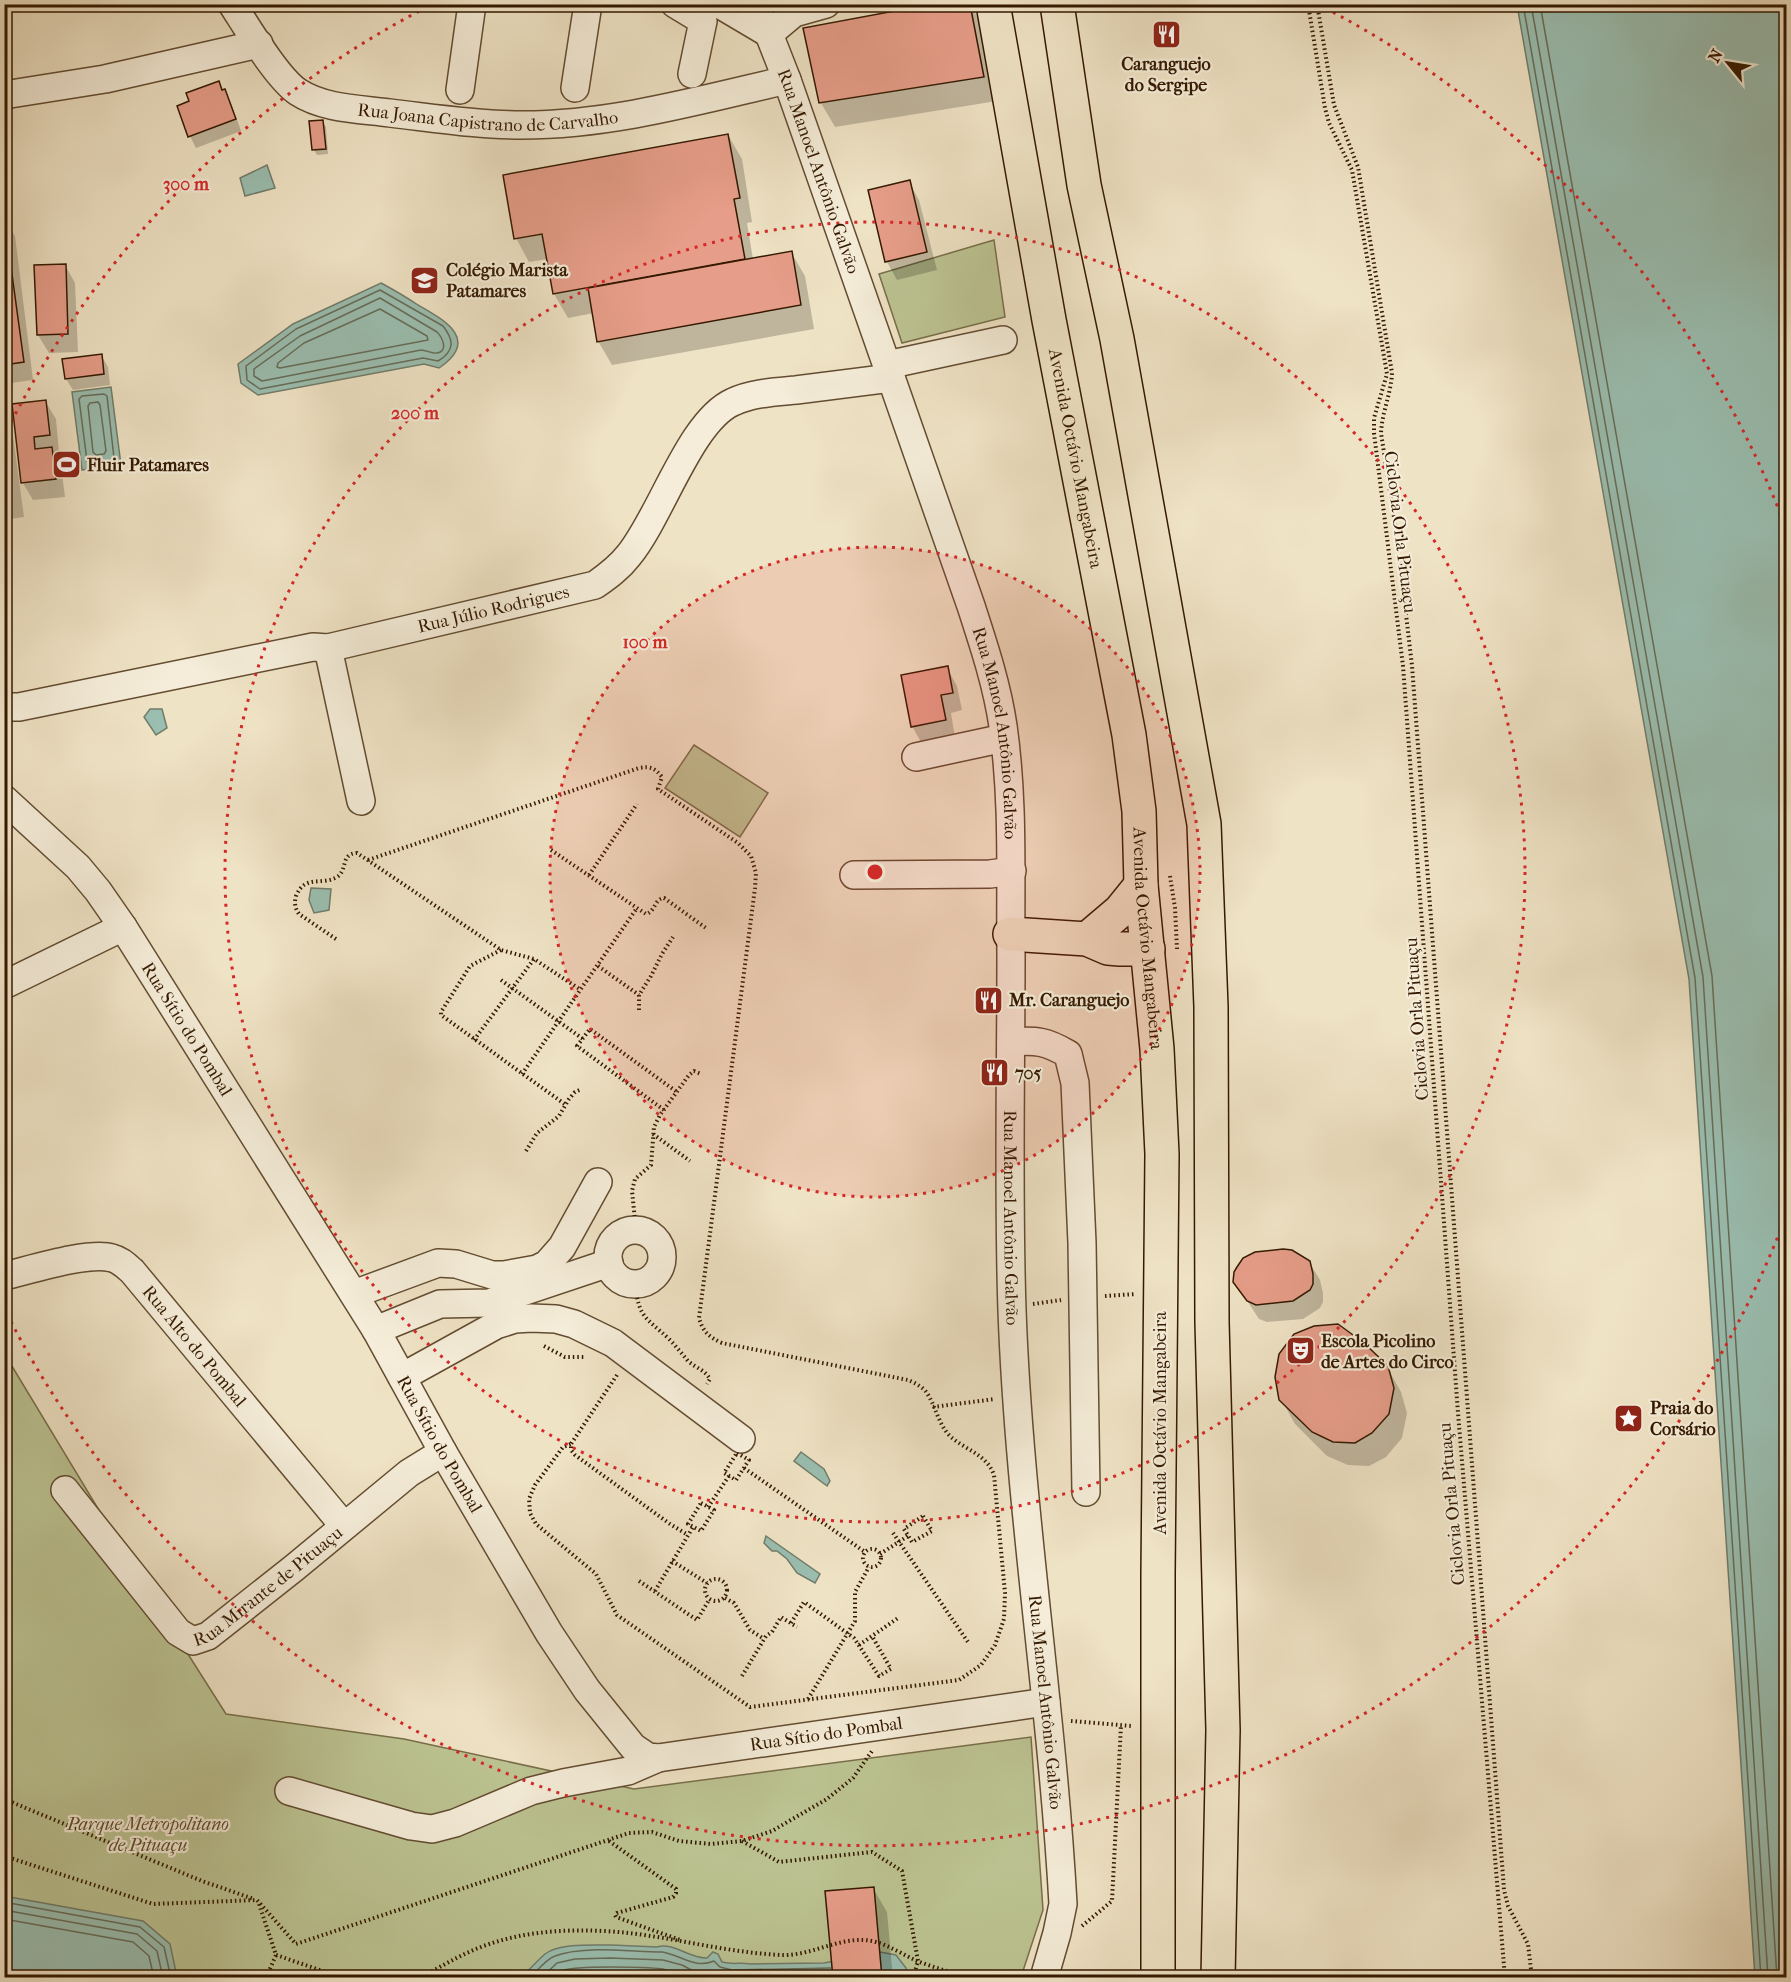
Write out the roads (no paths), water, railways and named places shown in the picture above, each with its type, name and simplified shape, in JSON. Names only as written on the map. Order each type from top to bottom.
[{"type":"main road","name":"Avenida Octávio Mangabeira","points":[[993,4],[1049,320],[1129,735],[1138,811],[1141,885],[1157,1049],[1162,1154],[1158,1575],[1158,1977]]},
{"type":"main road","points":[[1058,4],[1083,185],[1117,339],[1204,824],[1211,1006],[1212,1322],[1223,1730],[1218,1977]]},
{"type":"main road","points":[[1087,939],[1120,911],[1141,885]]},
{"type":"main road","points":[[1010,934],[1087,939],[1108,948],[1120,950],[1148,949]]},
{"type":"street","name":"Rua Joana Capistrano de Carvalho","points":[[232,4],[284,79],[297,91],[334,106],[444,120],[522,125],[596,120],[687,103],[787,80]]},
{"type":"street","points":[[460,90],[472,4]]},
{"type":"street","points":[[575,88],[588,4]]},
{"type":"street","points":[[675,4],[703,21],[692,74]]},
{"type":"street","points":[[719,4],[769,34],[794,13],[826,4]]},
{"type":"street","name":"Rua Manoel Antônio Galvão","points":[[753,4],[769,34],[787,80],[971,606],[990,666],[1004,738],[1012,871],[1010,1142],[1016,1395],[1047,1710],[1063,1904],[1044,1977]]},
{"type":"street","points":[[4,95],[105,79],[259,44]]},
{"type":"street","points":[[889,371],[1003,340]]},
{"type":"street","name":"Rua Júlio Rodrigues","points":[[4,707],[19,707],[313,647],[328,648],[595,585],[612,573],[630,555],[699,433],[713,414],[733,402],[758,394],[889,371]]},
{"type":"street","points":[[328,648],[361,801]]},
{"type":"street","points":[[916,757],[1004,738]]},
{"type":"street","name":"Rua Sítio do Pombal","points":[[4,799],[78,867],[99,891],[123,927],[376,1330],[443,1452],[549,1633],[587,1690],[633,1748],[648,1757],[658,1758],[883,1726],[1047,1710]]},
{"type":"street","points":[[854,875],[990,874],[1012,871]]},
{"type":"street","points":[[4,984],[123,927]]},
{"type":"street","points":[[1011,1042],[1049,1043],[1068,1054],[1076,1083],[1083,1243],[1086,1491]]},
{"type":"street","points":[[354,1294],[438,1263],[456,1264],[492,1275],[537,1269],[547,1264],[562,1247],[598,1182]]},
{"type":"street","points":[[636,1230],[648,1233],[657,1240],[662,1251],[662,1263],[656,1274],[647,1282],[635,1284],[624,1281],[614,1274],[609,1263],[609,1251],[615,1240],[624,1232],[636,1230]]},
{"type":"street","name":"Rua Alto do Pombal","points":[[4,1276],[78,1259],[110,1257],[121,1262],[132,1271],[344,1526]]},
{"type":"street","points":[[376,1330],[440,1304],[489,1303],[609,1263]]},
{"type":"street","points":[[402,1377],[496,1325],[523,1318],[556,1319],[574,1324],[613,1343],[693,1404],[745,1449]]},
{"type":"street","name":"Rua Mirante de Pituaçu","points":[[65,1490],[178,1632],[193,1641],[208,1636],[409,1473],[443,1452]]},
{"type":"street","points":[[289,1791],[411,1826],[432,1829],[455,1823],[531,1791],[628,1771],[658,1758]]},
{"type":"water","points":[[1517,5],[1786,5],[1786,1977],[1755,1977],[1689,979]]},
{"type":"water","points":[[267,165],[275,188],[245,196],[240,178]]},
{"type":"water","points":[[381,283],[439,318],[454,332],[458,340],[457,349],[451,358],[439,368],[424,364],[258,395],[241,383],[238,364],[293,324]]},
{"type":"water","points":[[111,387],[121,465],[82,470],[72,392]]},
{"type":"water","points":[[150,709],[162,709],[167,728],[156,735],[144,717]]},
{"type":"water","points":[[311,888],[331,889],[329,910],[314,913],[309,900]]},
{"type":"water","points":[[801,1452],[824,1469],[830,1481],[827,1486],[794,1461]]},
{"type":"water","points":[[766,1536],[820,1574],[815,1583],[797,1573],[787,1559],[777,1551],[772,1551],[764,1543]]},
{"type":"water","points":[[4,1896],[143,1921],[170,1944],[177,1977],[5,1977]]},
{"type":"water","points":[[576,1945],[670,1947],[701,1958],[707,1958],[713,1952],[718,1954],[722,1962],[750,1964],[824,1963],[880,1952],[896,1955],[906,1968],[907,1977],[521,1978],[551,1950]]},
{"type":"place","name":"Caranguejo do Sergipe","points":[[1166,35]]},
{"type":"place","name":"Colégio Marista Patamares","points":[[425,280]]},
{"type":"place","name":"Fluir Patamares","points":[[66,465]]},
{"type":"place","name":"Mr. Caranguejo","points":[[988,1000]]},
{"type":"place","name":"705","points":[[994,1073]]},
{"type":"place","name":"Escola Picolino de Artes do Circo","points":[[1300,1351]]},
{"type":"place","name":"Praia do Corsário","points":[[1629,1418]]},
{"type":"park label","name":"Parque Metropolitano de Pituaçu","points":[[148,1834]]}]
